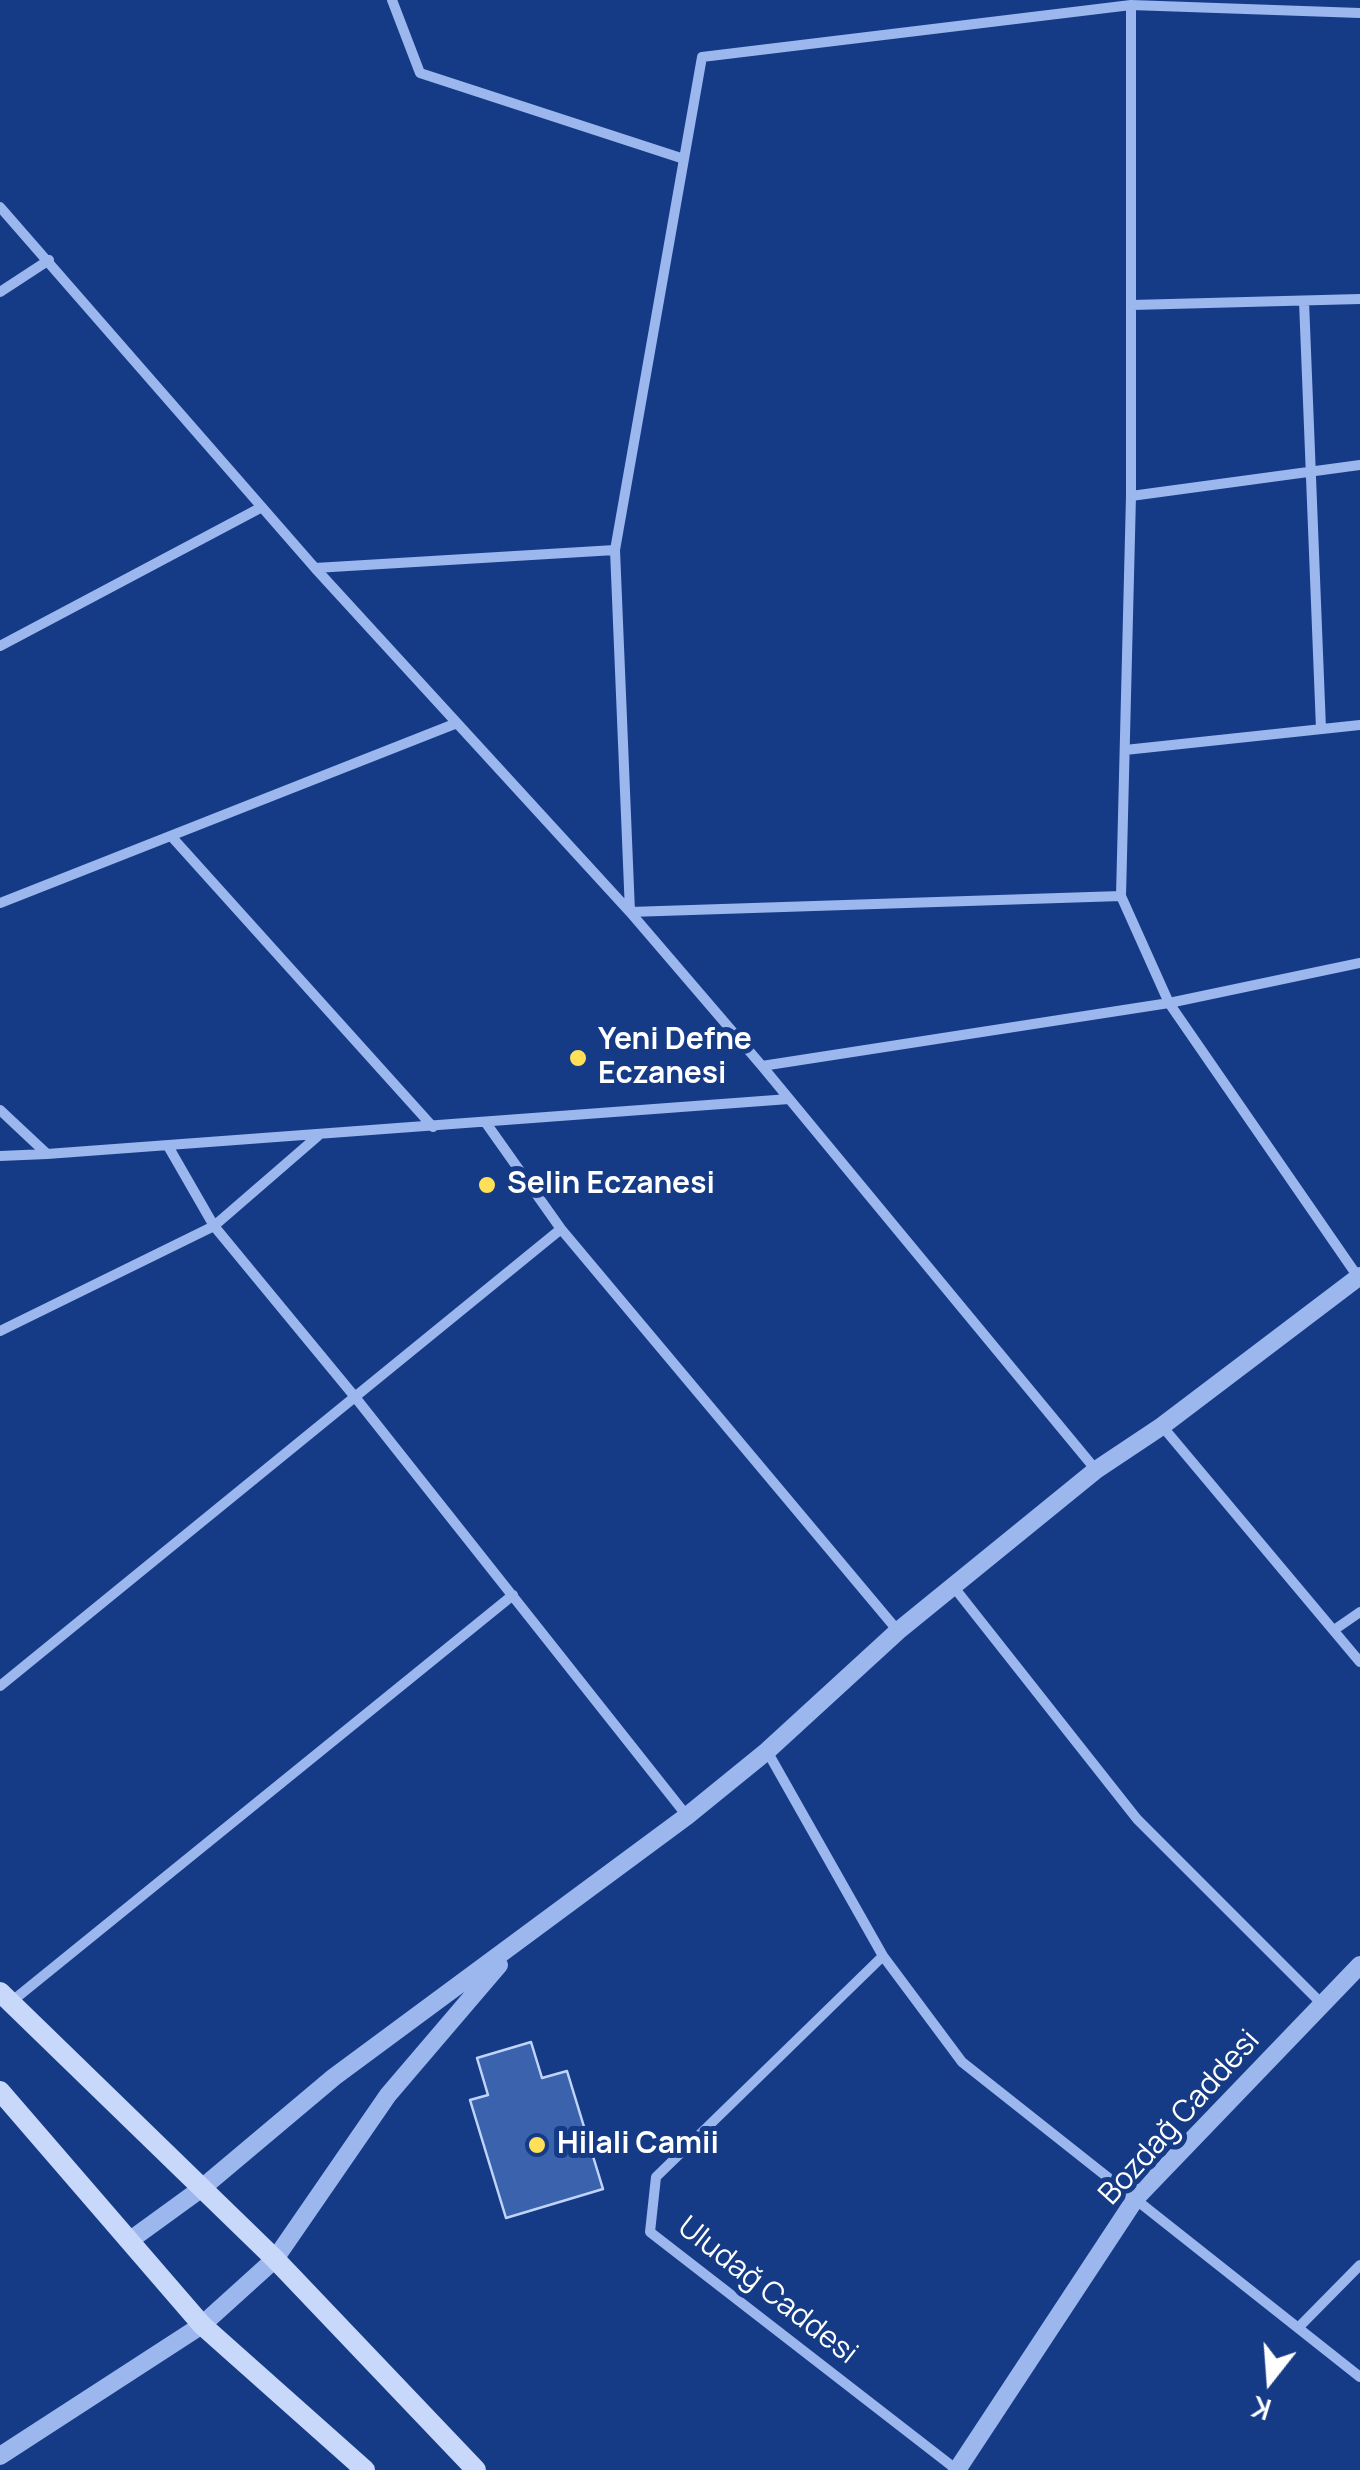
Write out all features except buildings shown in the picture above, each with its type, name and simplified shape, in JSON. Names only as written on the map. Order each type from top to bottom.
[{"type":"main road","points":[[5,1997],[275,2259],[476,2470]]},
{"type":"main road","points":[[0,2092],[202,2325],[365,2470]]},
{"type":"street","points":[[392,0],[420,73],[684,159]]},
{"type":"street","points":[[1053,0],[1055,14]]},
{"type":"street","points":[[128,2241],[202,2188],[334,2077],[687,1816],[767,1752],[898,1631],[1096,1470],[1162,1426],[1359,1277],[1169,1004],[1121,896],[1131,496],[1131,5]]},
{"type":"street","points":[[630,912],[616,550],[702,57],[1131,5],[1360,12]]},
{"type":"street","points":[[0,207],[315,568],[630,912],[1096,1470]]},
{"type":"street","points":[[0,292],[49,260]]},
{"type":"street","points":[[1132,305],[1360,299]]},
{"type":"street","points":[[1304,300],[1321,729]]},
{"type":"street","points":[[1131,496],[1360,465]]},
{"type":"street","points":[[0,646],[262,507]]},
{"type":"street","points":[[315,568],[616,550]]},
{"type":"street","points":[[0,903],[457,724]]},
{"type":"street","points":[[1125,750],[1360,725]]},
{"type":"street","points":[[171,836],[433,1126]]},
{"type":"street","points":[[630,912],[1121,896]]},
{"type":"street","points":[[762,1066],[1169,1004],[1360,963]]},
{"type":"street","points":[[0,1156],[789,1098]]},
{"type":"street","points":[[0,1110],[47,1154]]},
{"type":"street","points":[[486,1123],[561,1230],[898,1631]]},
{"type":"street","points":[[0,1331],[214,1226],[318,1135]]},
{"type":"street","points":[[168,1146],[214,1226],[356,1397],[687,1816]]},
{"type":"street","points":[[0,1686],[561,1230]]},
{"type":"street","points":[[1162,1426],[1360,1662]]},
{"type":"street","points":[[953,1586],[1137,1819],[1322,2004]]},
{"type":"street","points":[[5,1997],[513,1595]]},
{"type":"street","points":[[1334,1630],[1360,1612]]},
{"type":"street","points":[[767,1752],[882,1956],[962,2062],[1360,2377]]},
{"type":"street","points":[[0,2456],[202,2325],[275,2259],[388,2095],[520,1939]]},
{"type":"street","name":"Uludağ Caddesi","points":[[882,1956],[656,2177],[650,2232],[957,2470]]},
{"type":"street","name":"Bozdağ Caddesi","points":[[957,2470],[1136,2198],[1360,1965]]},
{"type":"street","points":[[1298,2328],[1360,2265]]},
{"type":"place","name":"Yeni Defne Eczanesi","points":[[578,1058]]},
{"type":"place","name":"Selin Eczanesi","points":[[487,1185]]},
{"type":"place","name":"Hilali Camii","points":[[537,2145]]}]
